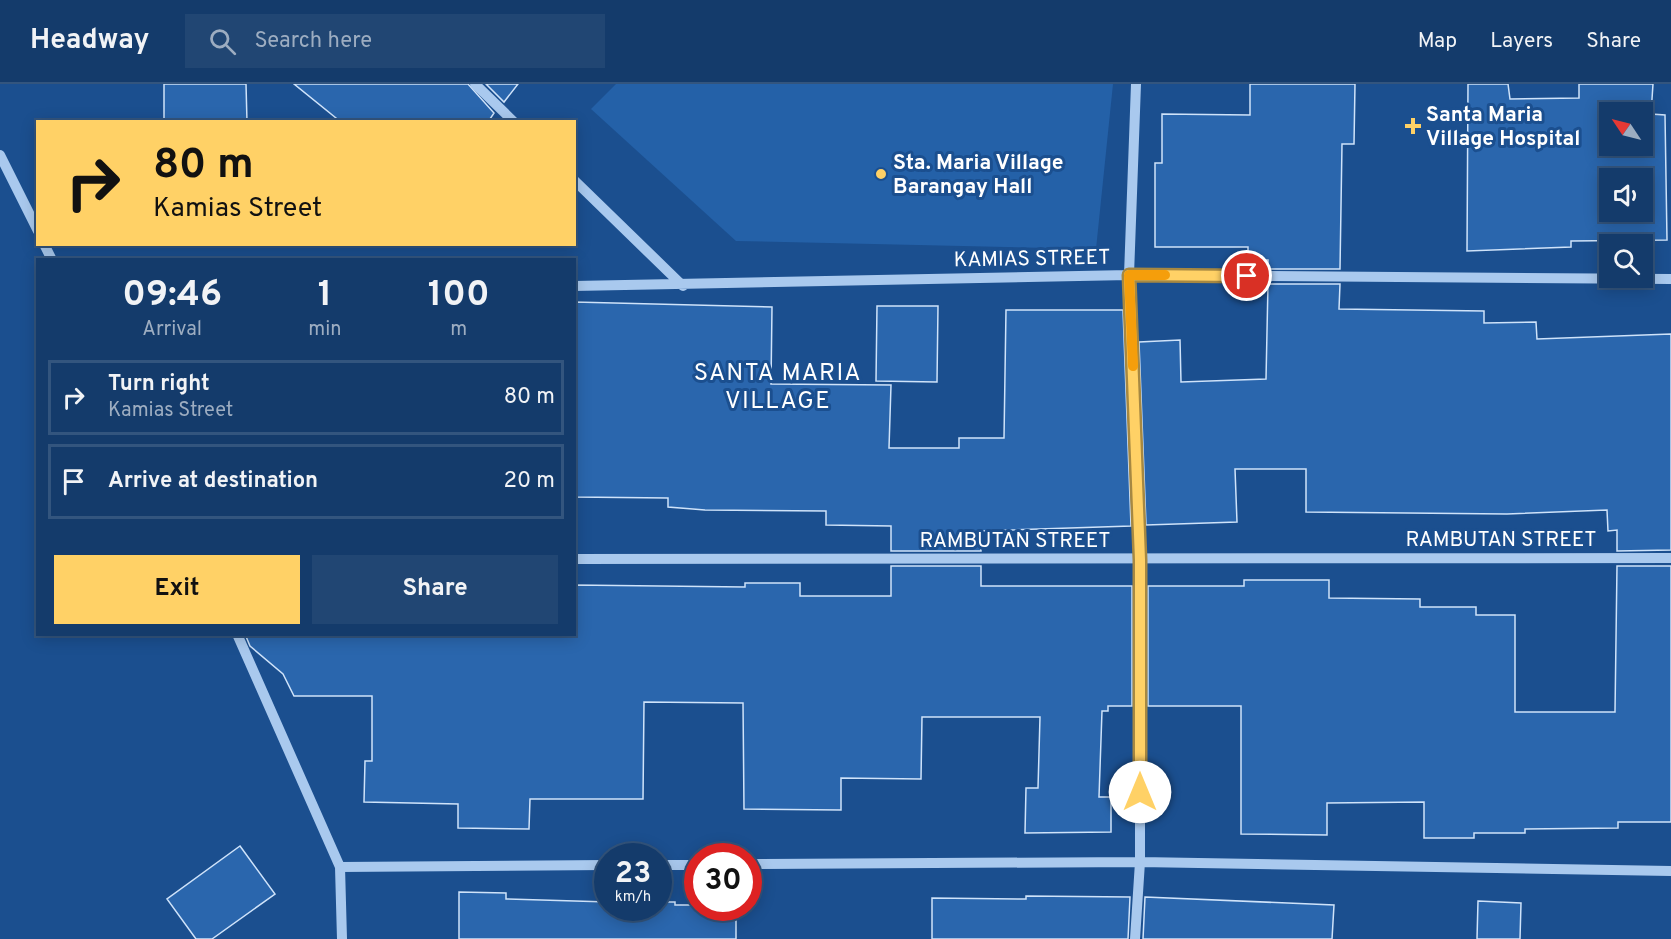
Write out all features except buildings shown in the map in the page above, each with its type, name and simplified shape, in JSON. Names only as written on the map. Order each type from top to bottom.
[{"type":"street","points":[[475,84],[512,120]]},
{"type":"street","points":[[1135,939],[1140,862],[1140,560],[1129,275],[1136,84]]},
{"type":"street","points":[[0,155],[36,227]]},
{"type":"street","points":[[576,182],[683,286]]},
{"type":"street","name":"KAMIAS STREET","points":[[576,286],[683,286],[1129,275],[1671,279]]},
{"type":"street","name":"RAMBUTAN STREET","points":[[576,559],[1671,558]]},
{"type":"street","points":[[238,636],[340,867],[342,939]]},
{"type":"street","points":[[762,864],[1140,862],[1671,871]]},
{"type":"street","points":[[340,867],[594,865]]},
{"type":"shaded area","points":[[616,84],[1113,84],[1096,249],[736,241],[591,109]]},
{"type":"slow traffic","points":[[1133,366],[1129,275],[1165,275]]},
{"type":"place","name":"Santa Maria Village Hospital","points":[[1413,126]]},
{"type":"place","name":"Sta. Maria Village Barangay Hall","points":[[881,174]]},
{"type":"district","name":"SANTA MARIA VILLAGE","points":[[778,386]]},
{"type":"route","points":[[1140,792],[1140,560],[1129,275],[1247,276]]}]
